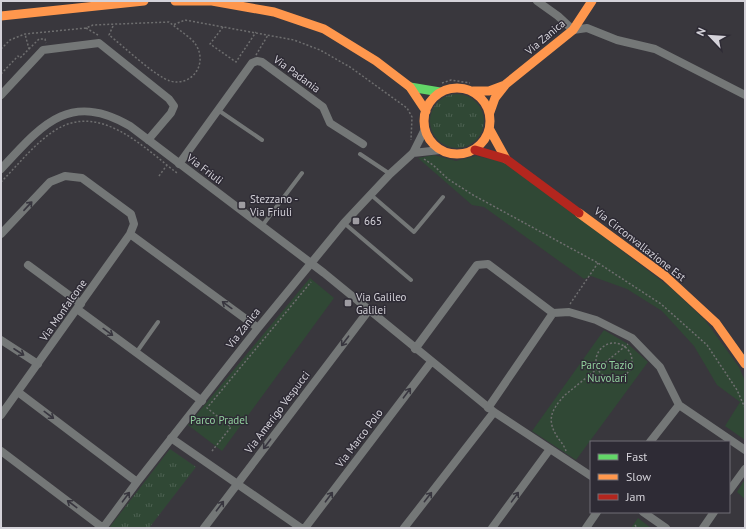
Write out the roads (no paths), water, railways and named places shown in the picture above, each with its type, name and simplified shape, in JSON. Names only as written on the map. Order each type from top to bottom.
[{"type":"main road","points":[[1,16],[144,1]]},
{"type":"main road","points":[[175,1],[212,1],[274,12],[324,29],[376,61],[410,87],[426,111]]},
{"type":"main road","name":"Via Zanica","points":[[490,112],[495,98],[506,84],[573,30],[592,1]]},
{"type":"main road","name":"Via Zanica","points":[[472,87],[489,91],[506,84]]},
{"type":"main road","points":[[410,87],[472,87],[484,100],[490,112],[491,121],[490,130],[484,141],[475,150],[457,155],[440,150],[430,141],[425,129],[424,120],[431,100],[440,88]]},
{"type":"main road","name":"Via Circonvallazione Est","points":[[490,130],[506,159]]},
{"type":"main road","name":"Via Circonvallazione Est","points":[[475,150],[506,159],[665,276],[716,323],[745,364]]},
{"type":"street","points":[[537,1],[558,16],[573,30],[587,28],[617,40],[655,48],[745,95]]},
{"type":"street","points":[[1,95],[43,50],[99,43],[168,99],[174,106],[171,113],[148,140]]},
{"type":"street","name":"Via Padania","points":[[182,166],[218,109],[252,63],[257,61],[262,62],[323,106],[330,123],[363,144]]},
{"type":"street","name":"Via Friuli","points":[[2,164],[41,128],[55,119],[76,111],[92,111],[109,115],[130,126],[312,264]]},
{"type":"street","name":"Via Zanica","points":[[103,528],[171,438],[344,223],[370,194],[413,153],[425,129]]},
{"type":"street","points":[[413,153],[440,150]]},
{"type":"street","points":[[1,234],[50,182],[65,176],[82,178],[131,214],[134,224],[130,234],[258,328]]},
{"type":"street","name":"Via Monfalcone","points":[[1,416],[130,234]]},
{"type":"street","points":[[312,264],[491,410],[590,475]]},
{"type":"street","points":[[415,349],[477,265],[488,264],[553,313],[569,312],[596,320],[632,338],[660,367],[679,405],[745,450]]},
{"type":"street","points":[[28,265],[136,353],[202,401]]},
{"type":"street","name":"Via Amerigo Vespucci","points":[[204,528],[369,310]]},
{"type":"street","points":[[404,528],[491,410],[553,313]]},
{"type":"street","points":[[1,340],[38,364]]},
{"type":"street","name":"Via Marco Polo","points":[[305,528],[431,362]]},
{"type":"street","points":[[18,392],[137,482]]},
{"type":"street","points":[[651,441],[679,405]]},
{"type":"street","points":[[171,438],[301,528]]},
{"type":"street","points":[[492,528],[550,449]]},
{"type":"street","points":[[1,451],[103,528]]},
{"type":"street","points":[[730,490],[745,469]]},
{"type":"street","points":[[586,528],[596,513]]},
{"type":"street","points":[[644,513],[666,528]]},
{"type":"street","points":[[703,528],[713,513]]},
{"type":"lane","points":[[218,109],[262,140]]},
{"type":"lane","points":[[360,154],[390,174]]},
{"type":"lane","points":[[262,226],[302,173]]},
{"type":"lane","points":[[370,194],[414,232],[443,197]]},
{"type":"lane","points":[[344,223],[411,280]]},
{"type":"lane","points":[[136,353],[158,322]]},
{"type":"place","name":"Stezzano - Via Friuli","points":[[242,205]]},
{"type":"place","name":"665","points":[[356,221]]},
{"type":"place","name":"Via Galileo Galilei","points":[[348,303]]},
{"type":"park label","name":"Parco Tazio Nuvolari","points":[[607,371]]},
{"type":"park label","name":"Parco Pradel","points":[[219,420]]}]
